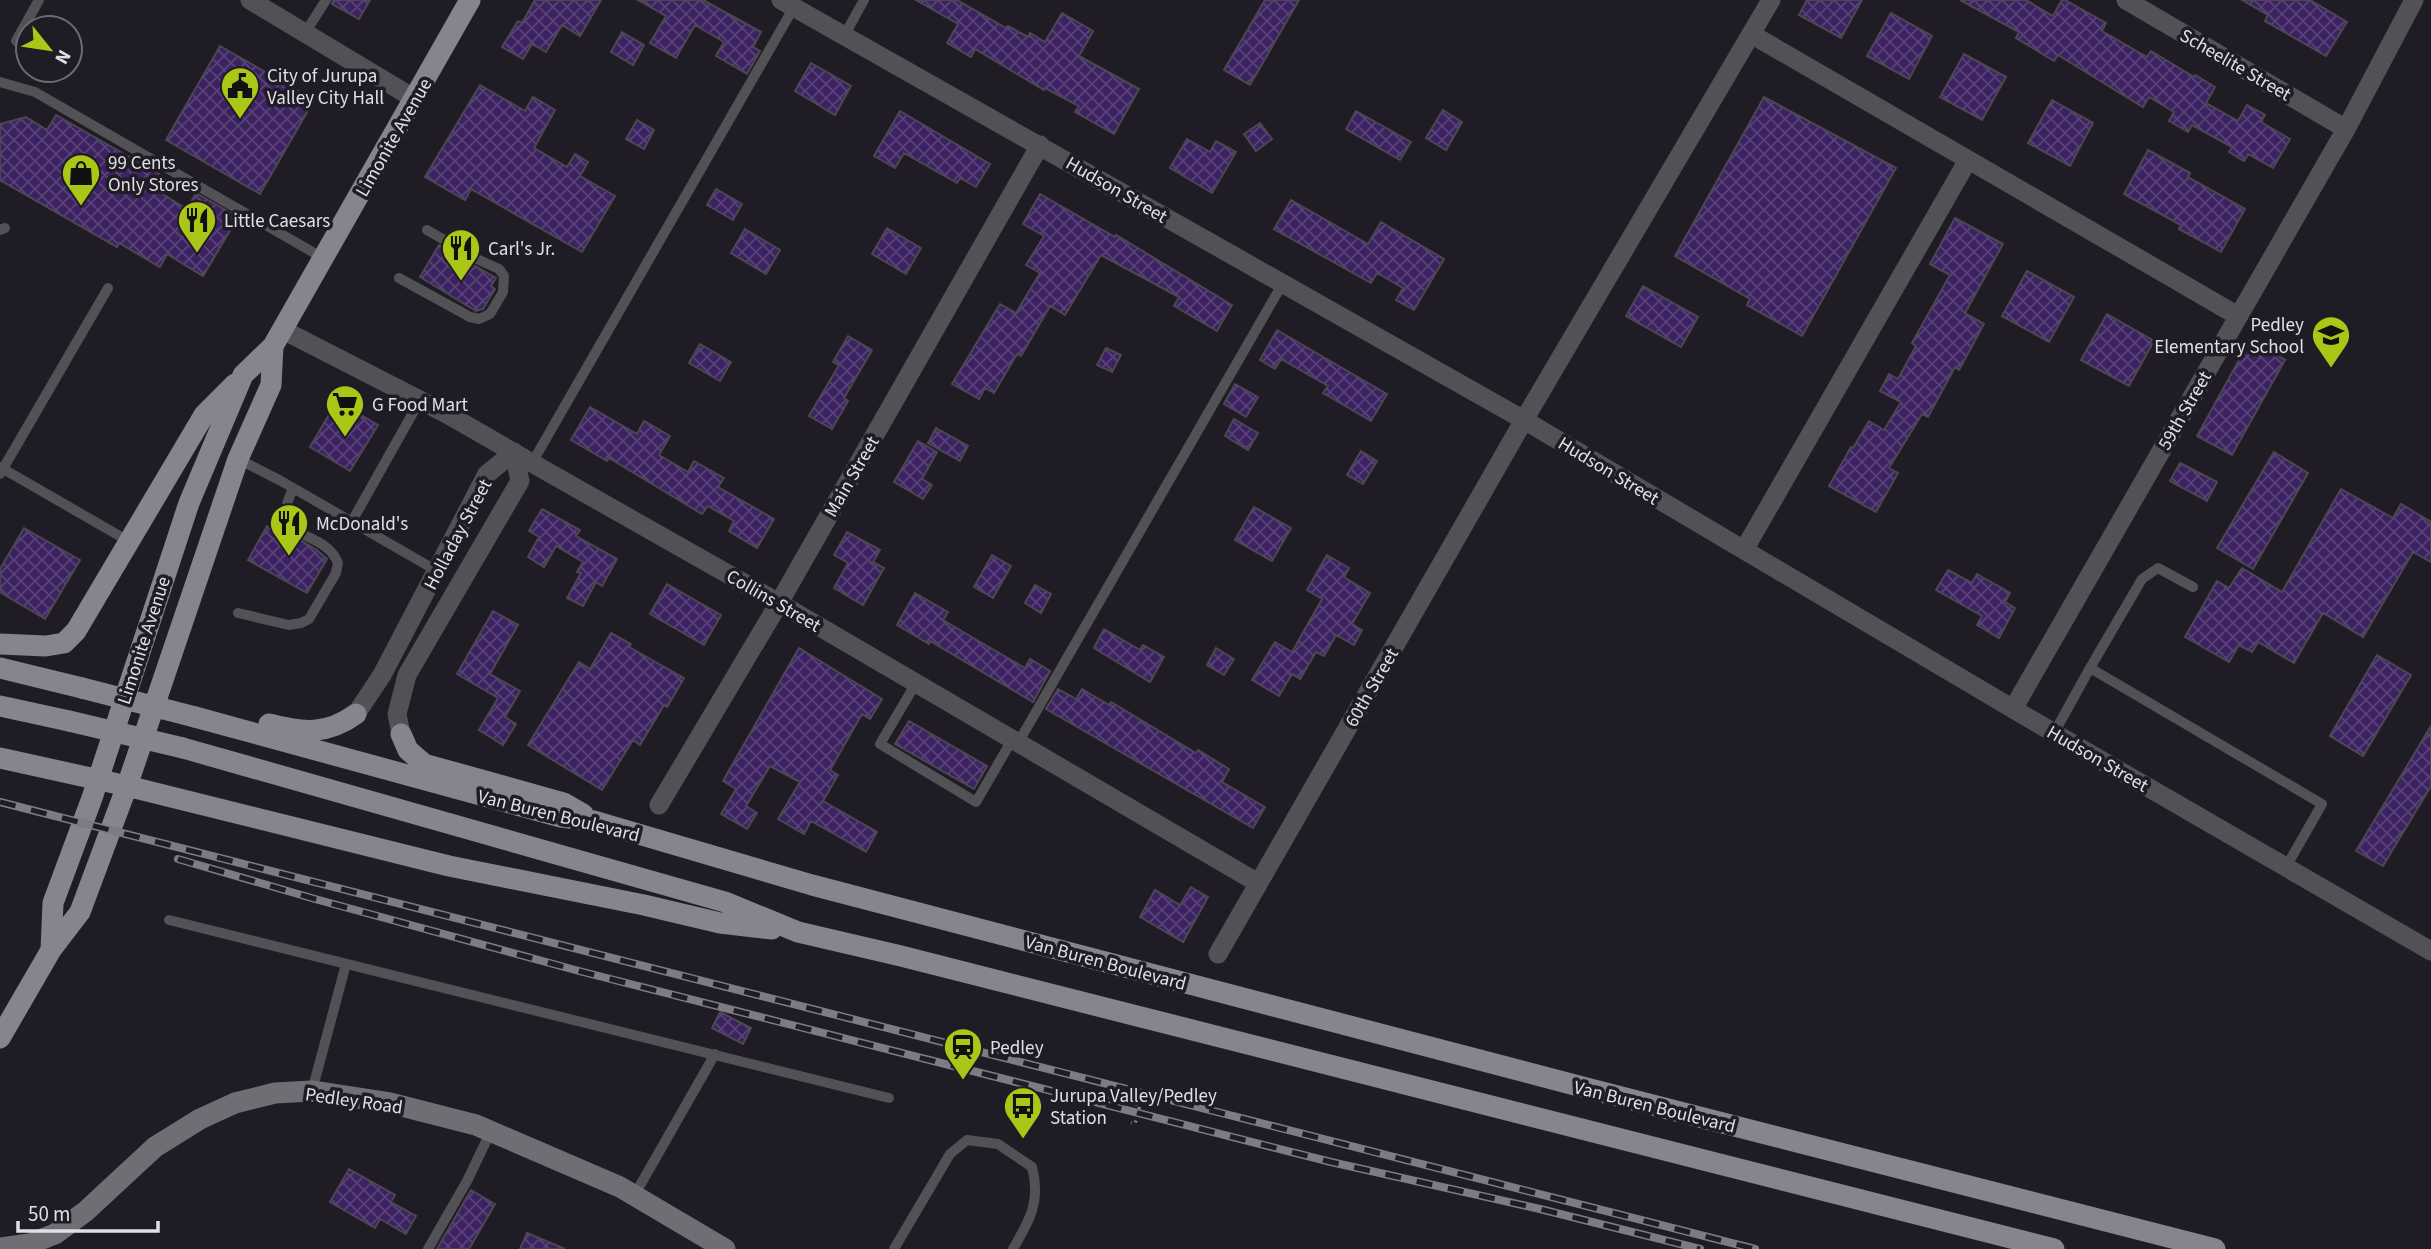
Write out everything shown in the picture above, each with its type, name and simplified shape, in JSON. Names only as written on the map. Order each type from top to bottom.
[{"type":"main road","name":"Limonite Avenue","points":[[51,950],[53,903],[189,503],[243,375],[278,338],[470,0]]},
{"type":"main road","name":"Limonite Avenue","points":[[0,1038],[51,950],[80,912],[127,786],[238,459],[271,385],[278,338]]},
{"type":"main road","points":[[0,644],[46,646],[64,643],[76,631],[204,415],[243,375]]},
{"type":"main road","name":"Van Buren Boulevard","points":[[0,668],[195,717],[561,817],[594,821],[812,885],[1577,1086],[2214,1249]]},
{"type":"main road","name":"Van Buren Boulevard","points":[[0,706],[183,748],[725,902],[798,932],[2054,1249]]},
{"type":"main road","points":[[195,717],[230,713],[293,730],[329,730],[356,714]]},
{"type":"main road","points":[[401,734],[408,750],[424,764],[564,803],[594,821]]},
{"type":"main road","points":[[0,758],[127,786],[449,866],[720,923],[798,932]]},
{"type":"street","points":[[250,0],[415,99]]},
{"type":"street","name":"60th Street","points":[[1218,954],[1524,420],[1771,0]]},
{"type":"street","name":"Scheelite Street","points":[[2126,0],[2346,129]]},
{"type":"street","name":"59th Street","points":[[2014,709],[2346,129],[2414,0]]},
{"type":"street","name":"Hudson Street","points":[[788,4],[1524,420],[2054,733],[2431,951]]},
{"type":"street","points":[[1751,34],[2238,316]]},
{"type":"street","name":"Main Street","points":[[659,805],[779,603],[1040,145]]},
{"type":"street","points":[[1744,550],[1968,160]]},
{"type":"street","name":"Collins Street","points":[[278,338],[419,402],[514,452],[779,603],[1258,883]]},
{"type":"street","name":"Holladay Street","points":[[356,714],[382,675],[487,474],[514,452],[520,481],[407,675],[397,714],[401,734]]},
{"type":"street","name":"Pedley Road","points":[[0,1248],[29,1247],[55,1234],[86,1211],[155,1147],[200,1119],[235,1103],[275,1093],[312,1091],[390,1103],[476,1125],[620,1187],[725,1249]]},
{"type":"lane","points":[[305,33],[326,0]]},
{"type":"lane","points":[[844,36],[864,0]]},
{"type":"lane","points":[[532,463],[788,4]]},
{"type":"lane","points":[[0,82],[35,92],[323,258]]},
{"type":"lane","points":[[399,278],[470,317],[479,319],[491,314],[503,292],[504,276],[499,268],[479,260],[428,230]]},
{"type":"lane","points":[[916,683],[880,744],[976,802],[1015,741],[1283,284]]},
{"type":"lane","points":[[108,288],[1,470],[131,542]]},
{"type":"lane","points":[[351,523],[419,402]]},
{"type":"lane","points":[[238,459],[437,571]]},
{"type":"lane","points":[[238,613],[289,625],[301,623],[309,619],[336,573],[338,563],[331,551],[292,527],[285,514],[285,506],[293,489]]},
{"type":"lane","points":[[2054,733],[2142,579],[2158,568],[2193,587]]},
{"type":"lane","points":[[2090,668],[2322,803],[2287,867]]},
{"type":"lane","points":[[169,920],[890,1098]]},
{"type":"lane","points":[[312,1091],[346,964]]},
{"type":"lane","points":[[634,1196],[715,1054]]},
{"type":"lane","points":[[428,1249],[491,1132]]},
{"type":"lane","points":[[894,1249],[950,1154],[967,1140],[998,1144],[1032,1167],[1037,1186],[1035,1202],[1028,1224],[1013,1249]]},
{"type":"path","points":[[1081,1090],[1140,1105],[1135,1124],[1131,1123]]},
{"type":"building","points":[[333,0],[370,0],[359,19],[332,4]]},
{"type":"building","points":[[535,0],[601,0],[580,36],[562,25],[546,52],[532,44],[523,59],[502,47],[518,21],[522,23]]},
{"type":"building","points":[[638,0],[703,0],[761,32],[753,47],[760,51],[747,74],[716,56],[724,42],[695,25],[676,58],[650,43],[666,16]]},
{"type":"building","points":[[916,0],[957,0],[1006,28],[1008,26],[1028,37],[1030,33],[1045,42],[1062,13],[1093,31],[1079,56],[1139,89],[1114,134],[1075,112],[1079,106],[1045,88],[1044,90],[975,49],[971,57],[947,43],[958,24]]},
{"type":"building","points":[[1265,0],[1299,0],[1250,85],[1224,70]]},
{"type":"building","points":[[1807,0],[1862,0],[1841,38],[1799,15]]},
{"type":"building","points":[[1960,0],[2026,0],[2053,16],[2062,0],[2065,0],[2106,23],[2102,31],[2147,57],[2151,51],[2215,87],[2206,103],[2238,121],[2247,105],[2265,115],[2261,122],[2290,139],[2273,168],[2248,154],[2244,161],[2229,152],[2232,147],[2192,125],[2188,132],[2169,121],[2174,112],[2149,97],[2143,107],[2058,55],[2054,61],[2016,38],[2019,32]]},
{"type":"building","points":[[2242,0],[2310,0],[2347,22],[2326,56],[2265,21],[2268,15]]},
{"type":"building","points":[[1891,13],[1932,36],[1909,79],[1867,56]]},
{"type":"building","points":[[622,32],[644,45],[633,65],[611,52]]},
{"type":"building","name":"City of Jurupa Valley City Hall","points":[[220,46],[314,100],[260,194],[166,140]]},
{"type":"building","points":[[1964,54],[2006,77],[1982,120],[1940,97]]},
{"type":"building","points":[[811,63],[851,86],[835,115],[795,91]]},
{"type":"building","points":[[480,85],[525,111],[533,97],[555,110],[534,148],[567,167],[575,154],[588,162],[580,176],[615,196],[582,252],[471,189],[465,200],[425,177]]},
{"type":"building","points":[[1764,97],[1896,168],[1802,336],[1747,305],[1750,299],[1675,256]]},
{"type":"building","points":[[2052,100],[2093,123],[2070,166],[2028,143]]},
{"type":"building","points":[[1443,110],[1462,122],[1446,150],[1426,138]]},
{"type":"building","points":[[900,111],[990,164],[976,187],[960,178],[957,183],[904,153],[895,168],[874,156]]},
{"type":"building","points":[[1356,111],[1411,142],[1400,160],[1346,129]]},
{"type":"building","points":[[56,115],[159,174],[151,187],[187,209],[196,193],[238,217],[203,276],[167,254],[160,267],[119,243],[117,247],[0,180],[0,124],[26,117],[47,130]]},
{"type":"building","points":[[637,120],[654,130],[644,149],[626,139]]},
{"type":"building","points":[[1260,123],[1272,139],[1256,151],[1244,134]]},
{"type":"building","points":[[1187,139],[1210,152],[1216,141],[1236,152],[1212,193],[1170,168]]},
{"type":"building","points":[[2148,150],[2190,173],[2188,177],[2245,209],[2221,252],[2179,229],[2181,225],[2124,194]]},
{"type":"building","points":[[716,189],[742,204],[733,220],[707,205]]},
{"type":"building","points":[[1040,194],[1115,237],[1116,235],[1232,305],[1217,331],[1174,306],[1179,297],[1101,255],[1065,315],[1050,306],[1021,356],[1017,354],[994,393],[985,388],[979,399],[952,384],[1000,304],[1016,313],[1040,273],[1026,265],[1044,236],[1023,224]]},
{"type":"building","points":[[1291,200],[1368,244],[1381,222],[1444,259],[1414,310],[1396,300],[1403,288],[1377,273],[1371,283],[1274,229]]},
{"type":"building","points":[[1955,218],[2003,244],[1965,313],[1984,324],[1959,370],[1955,367],[1928,417],[1922,414],[1889,468],[1898,473],[1876,512],[1829,486],[1869,421],[1884,430],[1901,402],[1880,391],[1889,374],[1898,379],[1916,346],[1912,343],[1950,275],[1930,264]]},
{"type":"building","points":[[887,228],[921,248],[906,274],[872,254]]},
{"type":"building","points":[[745,229],[780,250],[766,274],[731,253]]},
{"type":"building","name":"Carl's Jr.","points":[[439,245],[496,278],[491,286],[495,289],[483,309],[476,311],[420,277]]},
{"type":"building","points":[[2027,271],[2074,297],[2049,342],[2002,316]]},
{"type":"building","points":[[1643,286],[1698,317],[1681,347],[1626,316]]},
{"type":"building","points":[[2107,314],[2154,341],[2129,386],[2081,360]]},
{"type":"building","points":[[1277,330],[1387,394],[1371,421],[1323,393],[1328,386],[1281,359],[1275,369],[1260,360]]},
{"type":"building","points":[[848,336],[872,350],[844,398],[848,401],[832,429],[809,416],[839,365],[833,362]]},
{"type":"building","points":[[2250,340],[2285,360],[2232,455],[2197,436]]},
{"type":"building","points":[[700,344],[731,362],[720,381],[689,363]]},
{"type":"building","points":[[1106,348],[1121,355],[1112,372],[1097,365]]},
{"type":"building","points":[[1235,384],[1258,397],[1246,417],[1224,404]]},
{"type":"building","points":[[337,401],[378,425],[350,471],[310,447]]},
{"type":"building","points":[[590,407],[637,434],[644,421],[670,436],[659,455],[688,472],[694,461],[724,478],[718,487],[774,519],[757,548],[729,531],[734,521],[708,506],[702,514],[609,458],[607,461],[571,440]]},
{"type":"building","points":[[1234,419],[1258,433],[1248,450],[1225,436]]},
{"type":"building","points":[[936,428],[968,446],[960,461],[928,443]]},
{"type":"building","points":[[918,441],[937,452],[922,479],[932,485],[923,499],[894,482]]},
{"type":"building","points":[[1361,451],[1377,461],[1363,484],[1347,475]]},
{"type":"building","points":[[2274,452],[2308,473],[2253,569],[2217,548]]},
{"type":"building","points":[[2180,463],[2217,482],[2207,501],[2170,481]]},
{"type":"building","points":[[2341,489],[2393,518],[2401,504],[2431,522],[2431,562],[2413,552],[2363,637],[2323,613],[2294,663],[2258,642],[2252,652],[2239,645],[2229,662],[2185,637],[2217,581],[2229,588],[2242,568],[2282,592]]},
{"type":"building","points":[[1254,507],[1291,528],[1272,561],[1235,540]]},
{"type":"building","points":[[542,509],[580,530],[576,536],[617,559],[602,586],[596,582],[583,606],[567,598],[581,573],[577,572],[583,562],[556,546],[544,567],[528,557],[539,537],[529,531]]},
{"type":"building","name":"McDonald's","points":[[267,526],[286,537],[288,533],[327,559],[307,593],[248,560]]},
{"type":"building","points":[[24,528],[80,560],[45,619],[0,592],[0,569]]},
{"type":"building","points":[[847,532],[880,550],[873,562],[884,568],[863,605],[834,588],[848,563],[834,555]]},
{"type":"building","points":[[992,555],[1011,566],[993,598],[974,587]]},
{"type":"building","points":[[1327,555],[1349,568],[1344,577],[1370,593],[1352,624],[1362,630],[1354,645],[1336,635],[1324,656],[1316,652],[1300,679],[1292,674],[1279,696],[1252,680],[1275,642],[1292,652],[1322,599],[1307,590]]},
{"type":"building","points":[[1948,570],[1972,583],[1977,574],[2010,593],[2005,602],[2015,608],[1999,638],[1977,625],[1982,616],[1936,590]]},
{"type":"building","points":[[667,584],[721,615],[704,645],[650,614]]},
{"type":"building","points":[[1035,585],[1051,594],[1041,613],[1025,603]]},
{"type":"building","points":[[915,593],[948,612],[943,620],[1025,668],[1030,659],[1050,671],[1033,702],[930,641],[929,644],[897,625]]},
{"type":"building","points":[[493,611],[518,625],[490,674],[520,691],[505,717],[516,724],[503,745],[479,730],[498,698],[457,674]]},
{"type":"building","points":[[1104,629],[1140,650],[1143,645],[1164,657],[1150,682],[1094,648]]},
{"type":"building","points":[[611,633],[631,644],[629,647],[684,678],[640,745],[633,740],[602,790],[528,745],[579,662],[590,669]]},
{"type":"building","points":[[799,648],[882,699],[870,719],[862,714],[830,770],[838,775],[823,801],[877,832],[866,852],[811,821],[804,834],[778,819],[800,782],[770,766],[746,806],[757,813],[747,829],[721,814],[736,789],[723,781]]},
{"type":"building","points":[[1216,648],[1234,659],[1224,675],[1207,665]]},
{"type":"building","points":[[2377,655],[2411,675],[2363,756],[2330,736]]},
{"type":"building","points":[[1058,689],[1076,699],[1082,689],[1109,705],[1111,702],[1196,753],[1198,750],[1229,769],[1222,782],[1265,807],[1253,828],[1046,709]]},
{"type":"building","points":[[909,721],[987,766],[974,789],[895,744]]},
{"type":"building","points":[[2431,726],[2431,786],[2383,866],[2356,851]]},
{"type":"building","points":[[1191,887],[1208,897],[1183,942],[1140,917],[1155,890],[1180,905]]},
{"type":"building","points":[[720,1012],[751,1028],[743,1044],[712,1028]]},
{"type":"building","points":[[349,1169],[395,1195],[391,1202],[416,1216],[406,1234],[380,1219],[375,1228],[330,1202]]},
{"type":"building","points":[[471,1190],[495,1204],[469,1249],[437,1249]]},
{"type":"building","points":[[527,1233],[565,1249],[520,1249]]},
{"type":"railway","points":[[0,802],[1755,1249]]},
{"type":"railway","points":[[178,859],[579,971],[1331,1162],[1540,1209],[1700,1249]]},
{"type":"place","name":"City of Jurupa Valley City Hall","points":[[240,120]]},
{"type":"place","name":"99 Cents Only Stores","points":[[81,207]]},
{"type":"place","name":"Little Caesars","points":[[197,254]]},
{"type":"place","name":"Carl's Jr.","points":[[461,282]]},
{"type":"place","name":"Pedley Elementary School","points":[[2331,369]]},
{"type":"place","name":"G Food Mart","points":[[345,438]]},
{"type":"place","name":"McDonald's","points":[[289,557]]},
{"type":"place","name":"Pedley","points":[[963,1081]]},
{"type":"place","name":"Jurupa Valley/Pedley Station","points":[[1023,1140]]}]
